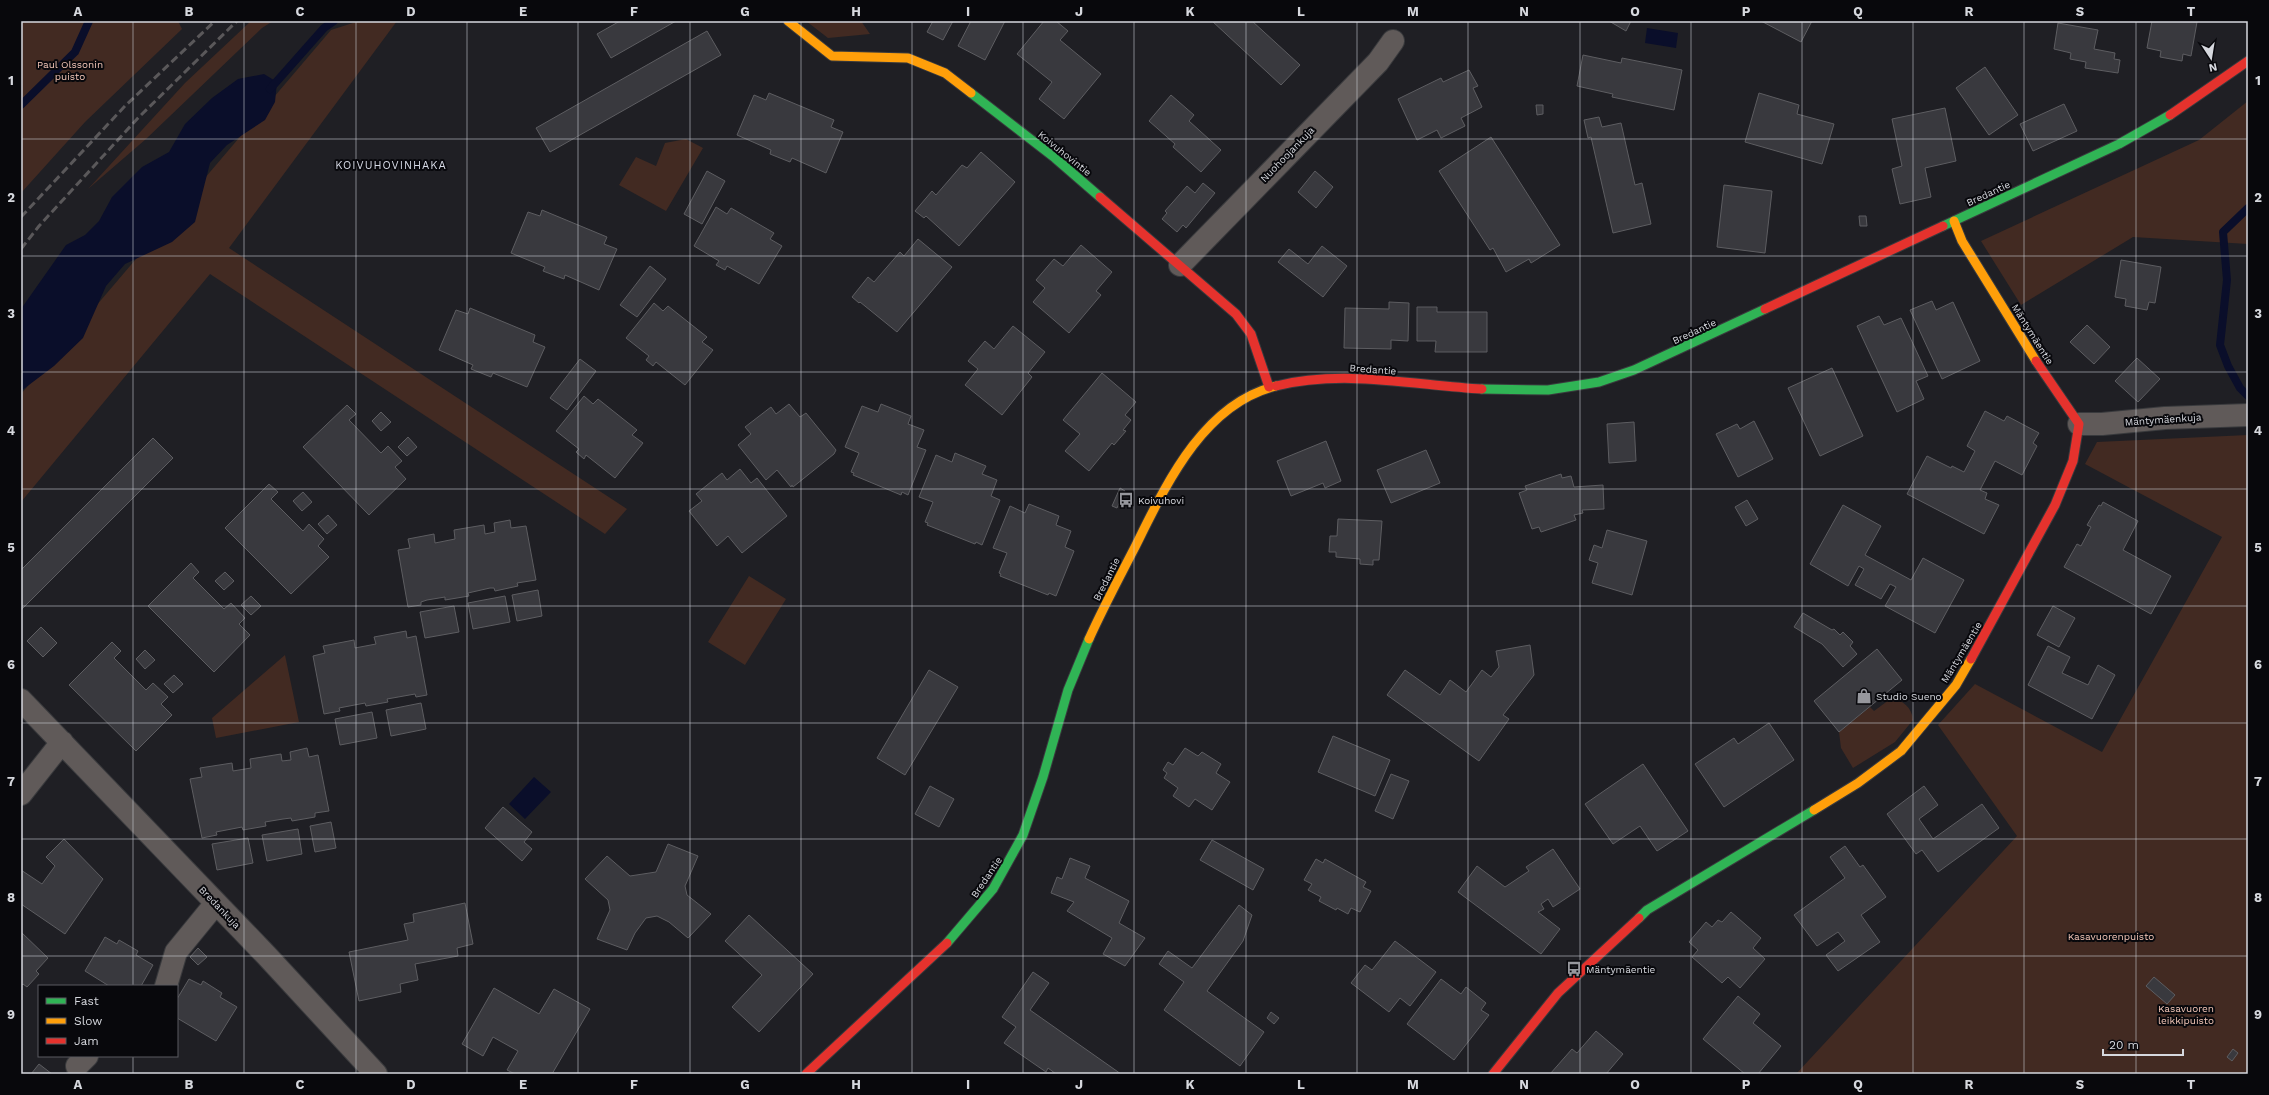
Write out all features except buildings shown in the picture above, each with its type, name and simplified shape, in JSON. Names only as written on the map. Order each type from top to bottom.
[{"type":"street","name":"Koivuhovintie","points":[[788,21],[832,56],[908,58],[945,73],[1055,158],[1236,314],[1247,329],[1255,344],[1270,387]]},
{"type":"street","name":"Nuohoojankuja","points":[[1180,265],[1378,62],[1393,41]]},
{"type":"street","name":"Bredantie","points":[[806,1074],[939,952],[969,920],[993,889],[1017,851],[1036,806],[1069,686],[1092,632],[1168,483],[1188,452],[1209,427],[1248,397],[1270,387],[1313,380],[1355,378],[1425,385],[1526,390],[1588,385],[1634,370],[1689,346],[2158,124],[2196,101],[2248,61]]},
{"type":"street","name":"Mäntymäentie","points":[[1493,1074],[1558,993],[1647,910],[1858,783],[1901,751],[1956,685],[1997,614],[2055,505],[2073,461],[2079,424],[2023,342],[1962,241],[1954,221]]},
{"type":"street","name":"Mäntymäenkuja","points":[[2079,424],[2248,415]]},
{"type":"street","name":"Bredankuja","points":[[21,700],[216,902],[376,1074]]},
{"type":"street","points":[[21,794],[62,742]]},
{"type":"street","points":[[166,985],[176,952],[216,902]]},
{"type":"green space","name":"Paul Olssonin puisto","points":[[21,21],[178,21],[182,29],[85,122],[21,193]]},
{"type":"green space","points":[[251,21],[273,21],[262,28],[146,139],[88,189],[185,83]]},
{"type":"green space","points":[[359,21],[397,21],[229,248],[627,509],[605,534],[210,274],[21,502],[21,394],[331,30]]},
{"type":"green space","points":[[806,21],[861,21],[870,34],[828,38]]},
{"type":"green space","points":[[2248,101],[2248,244],[2133,237],[2021,305],[1981,241],[2199,140]]},
{"type":"green space","points":[[686,139],[703,148],[666,211],[619,185],[636,157],[656,166],[665,143]]},
{"type":"green space","name":"Kasavuorenpuisto","points":[[2248,435],[2248,1074],[1796,1074],[2017,836],[1938,725],[1975,684],[2102,752],[2222,537],[2085,464],[2097,442]]},
{"type":"green space","points":[[749,576],[786,599],[745,665],[708,642]]},
{"type":"green space","points":[[285,655],[299,722],[216,738],[212,718]]},
{"type":"green space","points":[[1893,697],[1909,708],[1913,720],[1895,742],[1853,768],[1841,748],[1839,732],[1870,707],[1874,711]]},
{"type":"water","points":[[1647,28],[1678,33],[1676,48],[1645,43]]},
{"type":"water","points":[[264,74],[277,82],[275,102],[265,120],[227,145],[210,163],[195,222],[172,242],[125,264],[106,286],[83,338],[54,366],[21,391],[21,309],[66,245],[85,235],[99,221],[112,197],[142,167],[169,152],[185,124],[212,98],[238,79]]},
{"type":"water","points":[[534,777],[551,792],[525,819],[509,804]]},
{"type":"waterway","points":[[21,105],[75,52],[89,21]]},
{"type":"waterway","points":[[270,89],[324,28],[334,21]]},
{"type":"waterway","points":[[2248,208],[2223,232],[2227,280],[2220,345],[2228,366],[2240,388],[2248,396]]},
{"type":"railway","points":[[21,217],[125,106],[215,21]]},
{"type":"railway","points":[[21,249],[39,226],[138,118],[237,21]]},
{"type":"traffic: fast","points":[[971,93],[1055,158],[1100,197]]},
{"type":"traffic: fast","points":[[1943,226],[2119,144],[2170,115]]},
{"type":"traffic: fast","points":[[1482,389],[1548,390],[1599,382],[1634,370],[1765,309]]},
{"type":"traffic: fast","points":[[947,943],[993,889],[1023,835],[1043,777],[1068,690],[1089,639]]},
{"type":"traffic: fast","points":[[1639,918],[1647,910],[1814,810]]},
{"type":"traffic: slow","points":[[788,21],[832,56],[908,58],[945,73],[971,93]]},
{"type":"traffic: slow","points":[[1954,221],[1962,241],[2036,361]]},
{"type":"traffic: slow","points":[[1089,639],[1159,500],[1189,451],[1207,429],[1227,410],[1250,396],[1276,386]]},
{"type":"traffic: slow","points":[[1814,810],[1858,783],[1901,751],[1956,685],[1971,659]]},
{"type":"traffic: jam","points":[[2170,115],[2248,61]]},
{"type":"traffic: jam","points":[[1100,197],[1236,314],[1251,334],[1269,387]]},
{"type":"traffic: jam","points":[[1765,309],[1943,226]]},
{"type":"traffic: jam","points":[[1971,659],[2055,505],[2073,461],[2079,424],[2036,361]]},
{"type":"traffic: jam","points":[[1276,386],[1301,381],[1353,378],[1482,389]]},
{"type":"traffic: jam","points":[[1493,1074],[1558,993],[1639,918]]},
{"type":"traffic: jam","points":[[806,1074],[947,943]]},
{"type":"place","name":"Koivuhovi","points":[[1126,500]]},
{"type":"place","name":"Studio Sueno","points":[[1864,696]]},
{"type":"place","name":"Mäntymäentie","points":[[1574,969]]},
{"type":"district","name":"KOIVUHOVINHAKA","points":[[391,165]]},
{"type":"park label","name":"Kasavuoren leikkipuisto","points":[[2186,1014]]}]
